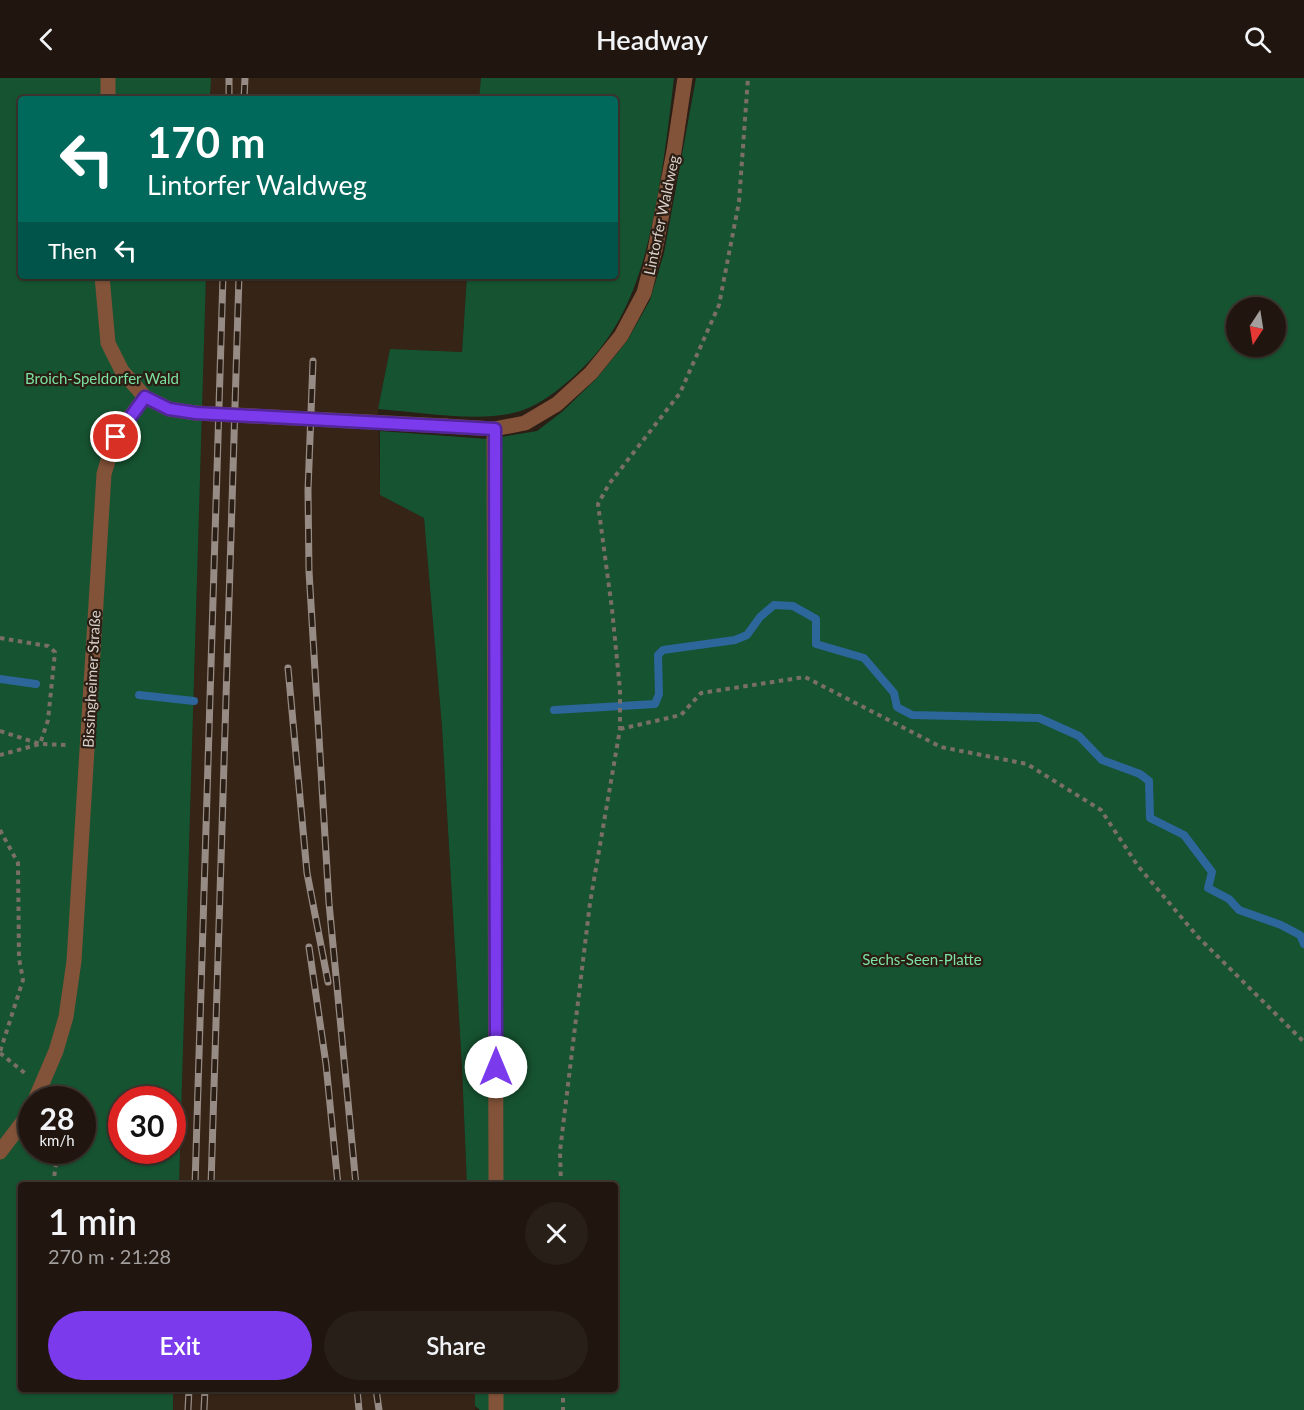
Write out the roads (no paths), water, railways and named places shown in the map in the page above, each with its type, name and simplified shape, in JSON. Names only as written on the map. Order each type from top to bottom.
[{"type":"street","points":[[108,78],[108,96]]},
{"type":"street","name":"Lintorfer Waldweg","points":[[145,397],[169,409],[196,413],[495,429],[525,423],[557,404],[599,364],[621,336],[644,293],[656,250],[685,78]]},
{"type":"street","points":[[102,279],[108,343],[122,372],[145,397]]},
{"type":"street","name":"Bissingheimer Straße","points":[[41,1086],[56,1052],[66,1017],[74,961],[104,474],[116,437],[145,397]]},
{"type":"street","points":[[495,429],[496,1182]]},
{"type":"street","points":[[0,1152],[18,1129]]},
{"type":"street","points":[[496,1392],[496,1410]]},
{"type":"waterway","points":[[554,710],[655,704],[659,694],[658,655],[663,650],[735,640],[747,635],[760,617],[774,605],[793,606],[816,619],[816,644],[864,658],[894,693],[897,707],[912,715],[1039,718],[1079,736],[1102,760],[1140,774],[1149,781],[1150,818],[1184,835],[1212,872],[1208,888],[1229,899],[1239,910],[1281,925],[1300,935],[1304,944]]},
{"type":"waterway","points":[[0,679],[36,684]]},
{"type":"waterway","points":[[139,695],[194,701]]},
{"type":"railway","points":[[229,78],[229,96]]},
{"type":"railway","points":[[244,96],[245,78]]},
{"type":"railway","points":[[195,1182],[223,279]]},
{"type":"railway","points":[[211,1182],[239,279]]},
{"type":"railway","points":[[313,361],[308,490],[309,571],[329,903],[356,1182]]},
{"type":"railway","points":[[288,668],[307,873],[328,982]]},
{"type":"railway","points":[[309,947],[326,1064],[338,1182]]},
{"type":"railway","points":[[188,1410],[189,1392]]},
{"type":"railway","points":[[204,1410],[205,1392]]},
{"type":"railway","points":[[357,1392],[359,1410]]},
{"type":"railway","points":[[376,1392],[379,1410]]},
{"type":"park label","name":"Broich-Speldorfer Wald","points":[[102,378]]},
{"type":"park label","name":"Sechs-Seen-Platte","points":[[922,959]]}]
